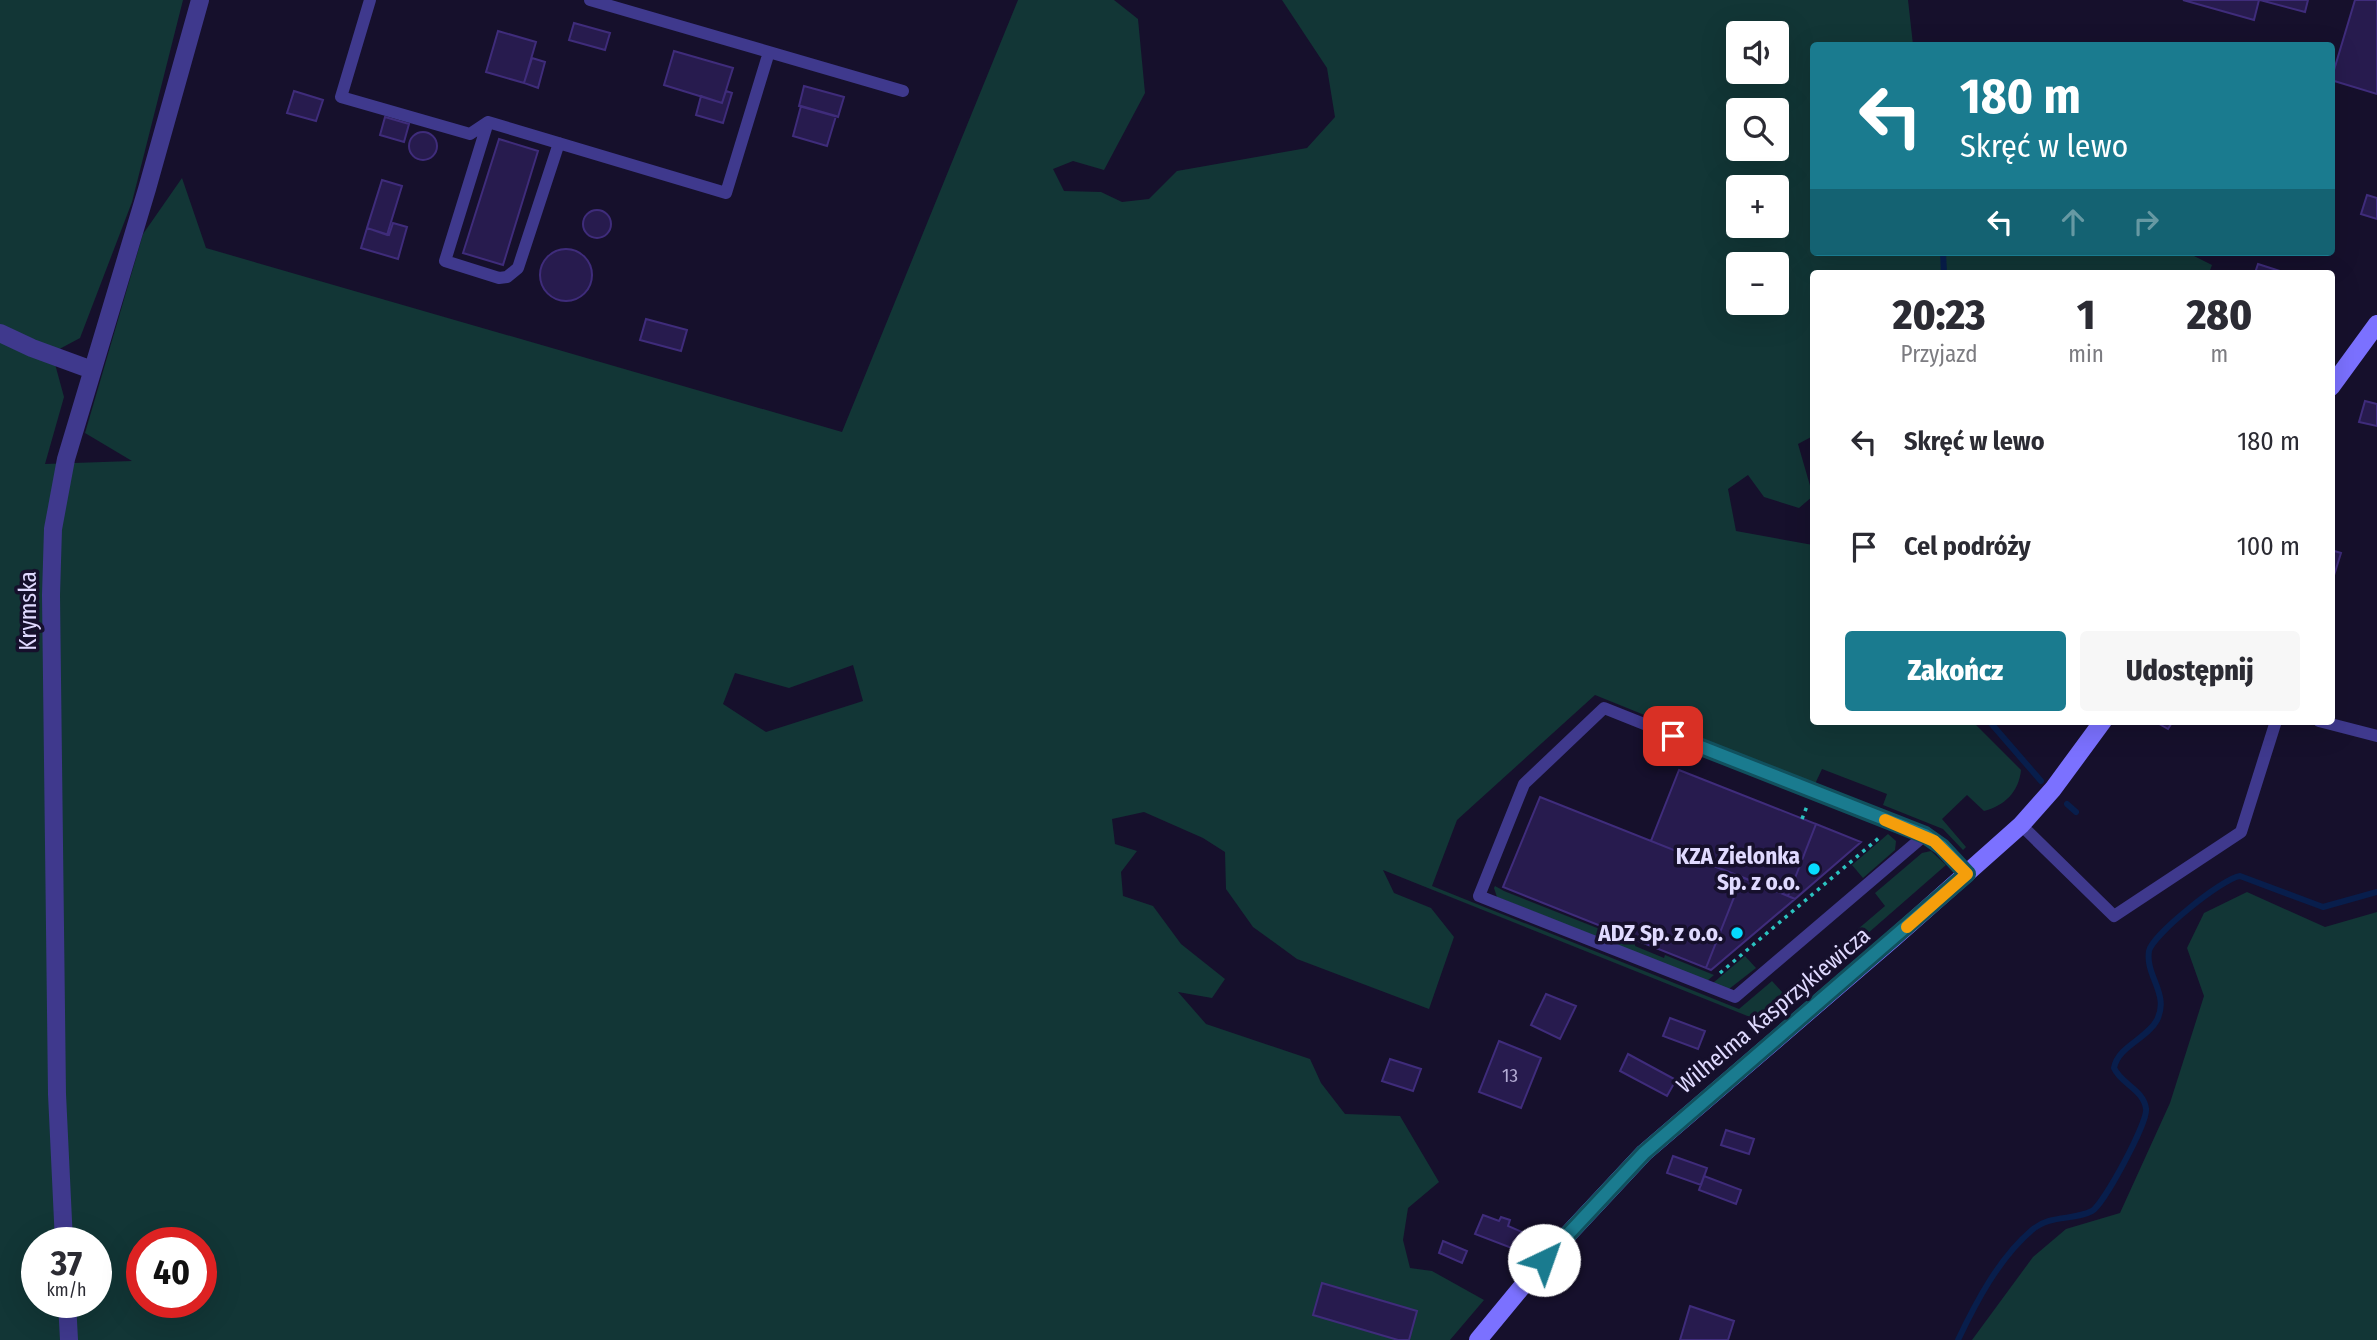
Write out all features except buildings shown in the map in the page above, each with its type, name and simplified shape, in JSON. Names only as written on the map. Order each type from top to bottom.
[{"type":"street","name":"Krymska","points":[[63,1227],[57,1094],[51,595],[53,529],[66,459],[200,0]]},
{"type":"street","points":[[2335,382],[2377,324]]},
{"type":"street","points":[[0,333],[32,348],[93,370]]},
{"type":"street","name":"Wilhelma Kasprzykiewicza","points":[[1478,1340],[1544,1260],[1644,1153],[2021,825],[2053,789],[2100,725]]},
{"type":"street","points":[[68,1318],[69,1340]]},
{"type":"lane","points":[[370,0],[341,97],[470,134],[488,122]]},
{"type":"lane","points":[[590,0],[903,91]]},
{"type":"lane","points":[[488,122],[726,193],[769,52]]},
{"type":"lane","points":[[488,122],[445,261],[499,278],[507,277],[518,268],[559,143]]},
{"type":"lane","points":[[1925,835],[1735,998],[1479,896],[1524,784],[1604,708],[1925,835],[1942,847],[1967,874]]},
{"type":"lane","points":[[2021,825],[2115,916],[2241,832],[2275,725]]},
{"type":"lane","points":[[2334,725],[2377,736]]},
{"type":"path","points":[[1705,985],[1895,824]]},
{"type":"green space","points":[[0,0],[183,0],[132,202],[80,338],[52,353],[64,397],[45,464],[132,461],[85,433],[143,234],[182,178],[206,248],[842,432],[1018,0],[1114,0],[1138,19],[1145,93],[1104,170],[1073,161],[1053,169],[1064,191],[1101,192],[1122,202],[1149,199],[1177,171],[1307,148],[1335,117],[1327,68],[1282,0],[1908,0],[1913,42],[1810,42],[1810,256],[2194,256],[2212,265],[2210,270],[1810,270],[1810,438],[1798,444],[1810,486],[1810,499],[1799,508],[1764,497],[1748,475],[1728,489],[1736,531],[1810,544],[1810,725],[1976,725],[2021,770],[2014,791],[1998,806],[1984,811],[1967,795],[1942,819],[1966,847],[1963,850],[1943,829],[1883,805],[1887,794],[1822,769],[1815,784],[1595,695],[1457,820],[1432,886],[1739,1009],[1772,981],[1783,993],[1885,906],[1875,893],[1922,853],[1931,851],[1946,865],[1765,1023],[1383,870],[1394,893],[1431,908],[1454,937],[1429,1009],[1297,959],[1253,927],[1226,889],[1225,852],[1203,838],[1144,812],[1112,819],[1115,844],[1137,851],[1121,872],[1123,896],[1153,906],[1181,944],[1225,979],[1212,998],[1178,992],[1206,1024],[1310,1059],[1321,1083],[1345,1114],[1400,1116],[1439,1182],[1408,1208],[1403,1240],[1410,1268],[1432,1271],[1484,1300],[1450,1340],[0,1340]],"holes":[[[853,665],[863,701],[766,732],[723,704],[735,673],[789,688]]]},
{"type":"green space","points":[[1888,834],[1896,841],[1895,850],[1863,878],[1852,865]]},
{"type":"green space","points":[[1495,886],[1635,943],[1635,946],[1664,958],[1665,955],[1714,975],[1707,981],[1497,897]]},
{"type":"green space","points":[[2247,892],[2325,927],[2377,912],[2377,1340],[1972,1340],[2033,1257],[2066,1229],[2120,1213],[2170,1103],[2204,996],[2187,948],[2204,913]]},
{"type":"green space","points":[[1745,956],[1756,968],[1729,989],[1713,983]]},
{"type":"waterway","points":[[1943,256],[1944,270]]},
{"type":"waterway","points":[[1992,725],[2041,781]]},
{"type":"waterway","points":[[2067,804],[2076,812]]},
{"type":"waterway","points":[[1958,1340],[1989,1281],[2020,1241],[2039,1225],[2092,1211],[2106,1194],[2133,1145],[2146,1109],[2141,1097],[2114,1068],[2121,1054],[2157,1020],[2161,1002],[2150,969],[2149,951],[2162,933],[2205,896],[2240,876],[2323,907],[2377,892]]},
{"type":"slow traffic","points":[[1885,820],[1925,835],[1942,847],[1967,874],[1907,927]]},
{"type":"place","name":"KZA Zielonka Sp. z o.o.","points":[[1814,869]]},
{"type":"place","name":"ADZ Sp. z o.o.","points":[[1737,933]]},
{"type":"route","points":[[1544,1260],[1644,1153],[1967,874],[1942,847],[1925,835],[1673,736]]}]
